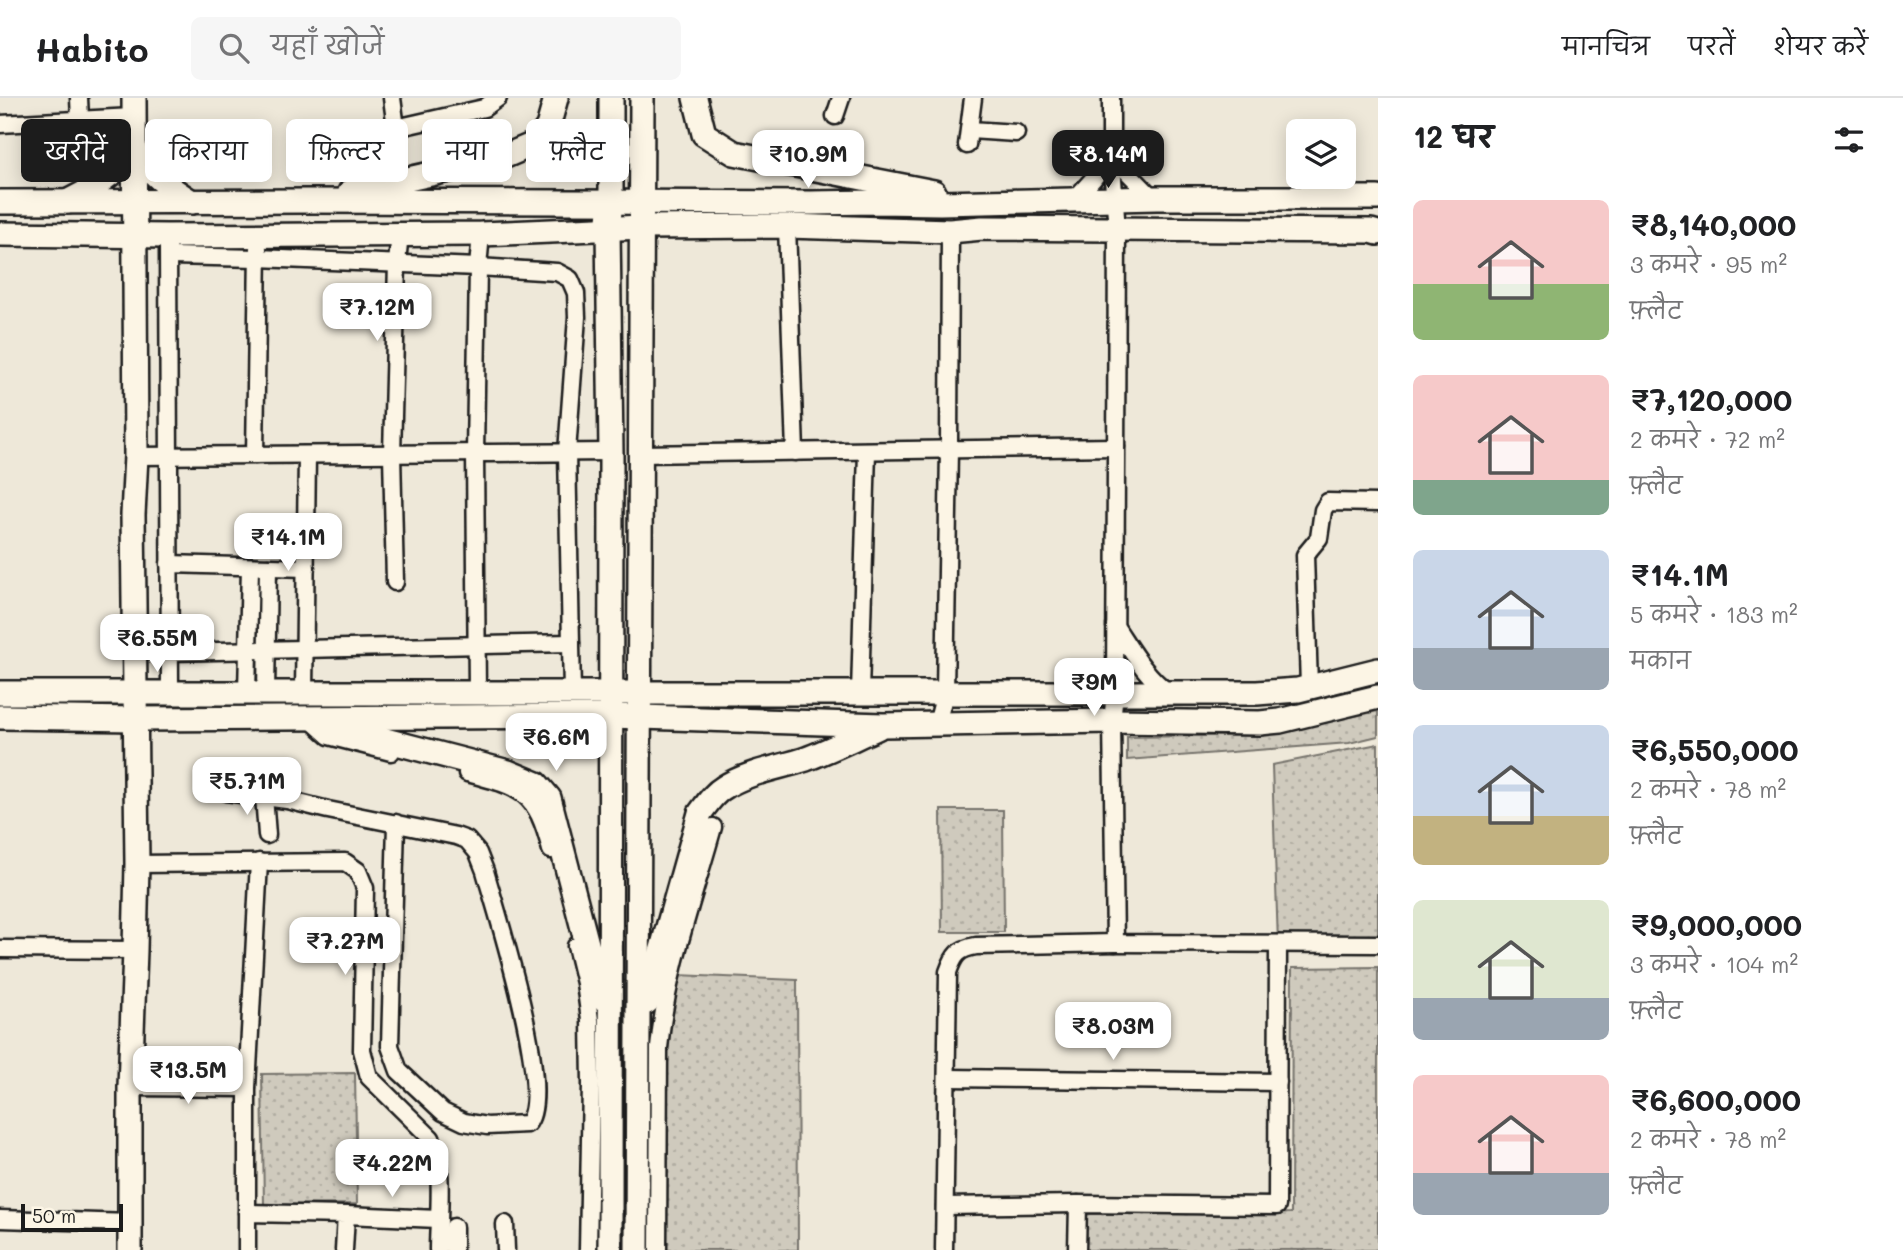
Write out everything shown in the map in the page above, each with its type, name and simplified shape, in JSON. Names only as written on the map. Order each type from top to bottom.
[{"type":"street","points":[[79,98],[80,119],[133,107],[136,456],[133,515],[137,864],[130,1087],[130,1250]]},
{"type":"street","points":[[392,98],[396,128],[484,108],[498,98]]},
{"type":"street","points":[[309,201],[462,167],[517,151],[536,143],[548,127],[556,98]]},
{"type":"street","points":[[610,1250],[611,452],[608,229],[611,202],[611,98]]},
{"type":"street","points":[[637,1250],[642,98]]},
{"type":"street","points":[[695,98],[704,134],[734,153],[987,202]]},
{"type":"street","points":[[835,116],[841,98]]},
{"type":"street","points":[[973,98],[968,138],[1016,133]]},
{"type":"street","points":[[1111,98],[1111,155],[1117,229],[1115,693],[1112,721],[1115,943]]},
{"type":"street","points":[[0,124],[21,123]]},
{"type":"street","points":[[134,153],[167,187],[192,202]]},
{"type":"street","points":[[67,202],[88,191],[134,153]]},
{"type":"street","points":[[1073,201],[1111,155]]},
{"type":"street","points":[[1111,155],[1148,193],[1157,198]]},
{"type":"street","points":[[0,202],[987,202],[1157,198],[1378,198]]},
{"type":"street","points":[[0,234],[134,236],[168,246],[258,246],[400,233],[481,234],[642,227],[787,226],[950,231],[982,228],[1378,233]]},
{"type":"street","points":[[787,226],[795,452]]},
{"type":"street","points":[[937,724],[945,693],[950,231]]},
{"type":"street","points":[[395,582],[392,454],[400,233]]},
{"type":"street","points":[[477,692],[475,453],[481,234]]},
{"type":"street","points":[[168,246],[170,691]]},
{"type":"street","points":[[258,246],[397,263],[557,272],[570,279],[576,293],[577,317],[568,452],[572,692]]},
{"type":"street","points":[[255,455],[258,246]]},
{"type":"street","points":[[640,454],[1116,447]]},
{"type":"street","points":[[860,693],[866,451]]},
{"type":"street","points":[[136,456],[611,452]]},
{"type":"street","points":[[304,692],[307,455]]},
{"type":"street","points":[[1309,687],[1305,555],[1319,538],[1323,510],[1328,502],[1378,503]]},
{"type":"street","points":[[169,564],[306,568]]},
{"type":"street","points":[[250,567],[248,650],[256,692]]},
{"type":"street","points":[[256,692],[267,650],[268,567]]},
{"type":"street","points":[[1115,626],[1142,666],[1159,686],[1169,693]]},
{"type":"street","points":[[170,652],[571,643]]},
{"type":"street","points":[[0,692],[1257,693],[1298,690],[1378,670]]},
{"type":"street","points":[[0,717],[135,719],[610,716],[883,725],[1112,721],[1260,723],[1280,721],[1378,697]]},
{"type":"street","points":[[320,718],[385,740],[508,772],[537,784],[549,799],[600,993],[611,1006]]},
{"type":"street","points":[[320,718],[329,736],[509,785],[528,796],[538,810],[547,833],[576,946],[590,1020],[588,1250]]},
{"type":"street","points":[[639,1030],[700,813],[711,799],[723,788],[741,780],[807,758],[883,725]]},
{"type":"street","points":[[226,792],[287,800],[396,823],[467,840],[478,852],[524,1010],[533,1068],[535,1108],[533,1118],[527,1124],[487,1126],[464,1122],[443,1112],[399,1071],[390,1046],[396,823]]},
{"type":"street","points":[[264,796],[267,835]]},
{"type":"street","points":[[658,1250],[659,1048],[662,1016],[713,827]]},
{"type":"street","points":[[247,1250],[247,1088],[259,862]]},
{"type":"street","points":[[137,864],[345,862],[358,871],[365,888],[362,1050],[369,1077],[436,1147],[439,1165],[438,1250]]},
{"type":"street","points":[[944,1250],[948,972],[952,961],[964,948],[1115,943],[1378,944]]},
{"type":"street","points":[[945,1206],[1278,1206],[1278,944]]},
{"type":"street","points":[[0,949],[135,950]]},
{"type":"street","points":[[362,1029],[390,1032]]},
{"type":"street","points":[[948,1078],[1278,1082]]},
{"type":"street","points":[[130,1087],[247,1088]]},
{"type":"street","points":[[1077,1250],[1078,1204]]},
{"type":"street","points":[[247,1213],[438,1219]]},
{"type":"street","points":[[344,1250],[346,1215]]},
{"type":"street","points":[[0,1219],[131,1223]]},
{"type":"street","points":[[505,1224],[506,1250]]},
{"type":"street","points":[[454,1227],[454,1250]]},
{"type":"shaded area","points":[[1378,711],[1378,736],[1349,743],[1127,760],[1127,737],[1266,735]]},
{"type":"shaded area","points":[[1378,744],[1378,941],[1278,944],[1272,765]]},
{"type":"shaded area","points":[[941,810],[1003,810],[1004,932],[942,932]]},
{"type":"shaded area","points":[[1378,967],[1378,1250],[1078,1250],[1078,1214],[1291,1213],[1292,968]]},
{"type":"shaded area","points":[[677,975],[797,980],[798,1250],[664,1250],[664,1027]]},
{"type":"shaded area","points":[[355,1073],[357,1204],[264,1205],[262,1074]]}]
